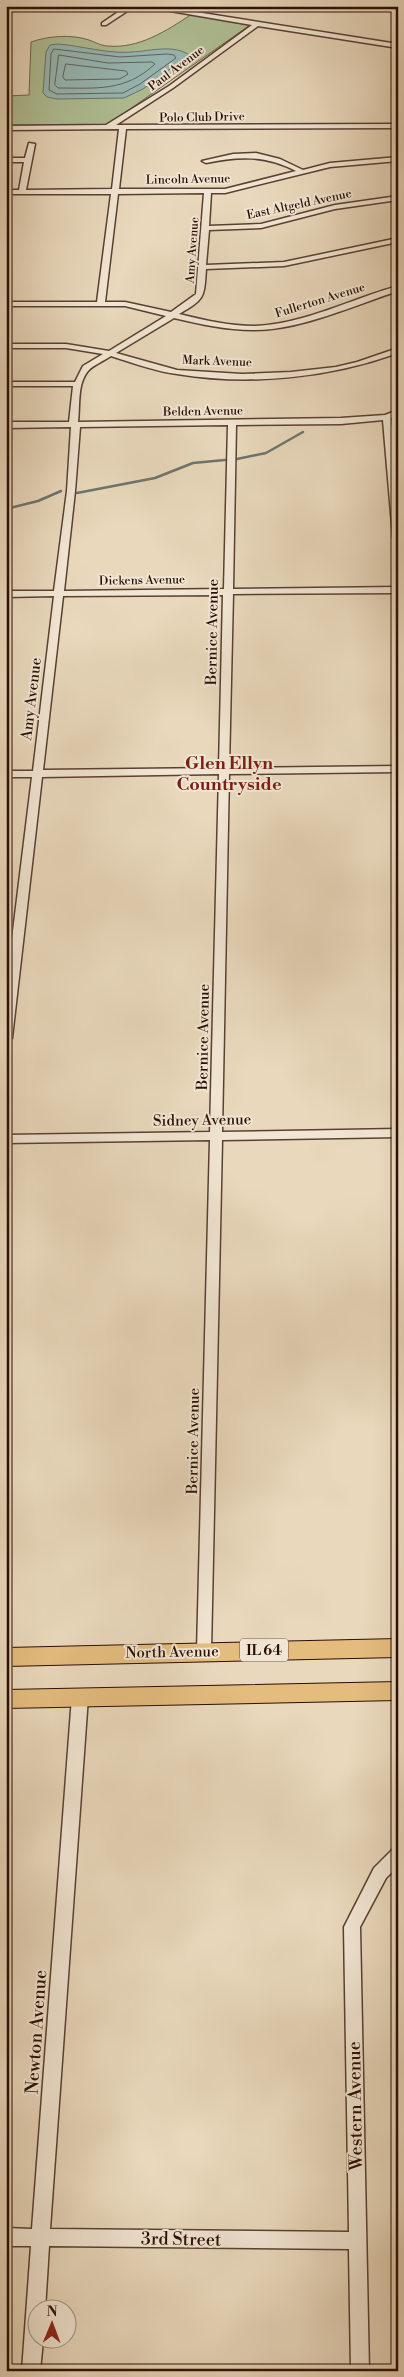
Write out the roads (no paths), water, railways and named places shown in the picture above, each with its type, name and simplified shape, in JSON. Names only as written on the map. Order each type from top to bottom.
[{"type":"main road","name":"North Avenue","points":[[6,1657],[398,1648]]},
{"type":"main road","points":[[6,1699],[398,1691]]},
{"type":"street","points":[[104,24],[132,6]]},
{"type":"street","points":[[144,6],[398,46]]},
{"type":"street","name":"Paul Avenue","points":[[107,128],[171,87],[257,24]]},
{"type":"street","name":"Polo Club Drive","points":[[6,128],[123,129],[398,126]]},
{"type":"street","points":[[101,303],[123,129]]},
{"type":"street","points":[[22,192],[31,144]]},
{"type":"street","points":[[206,161],[234,155],[262,156],[276,158],[302,172]]},
{"type":"street","name":"Lincoln Avenue","points":[[6,192],[208,192],[231,190],[348,162],[398,159]]},
{"type":"street","points":[[6,160],[28,160]]},
{"type":"street","name":"Amy Avenue","points":[[6,1038],[71,491],[78,384],[80,376],[86,368],[192,303],[200,295],[208,192]]},
{"type":"street","name":"East Altgeld Avenue","points":[[206,228],[261,226],[335,207],[398,198]]},
{"type":"street","points":[[203,267],[284,264],[398,240]]},
{"type":"street","name":"Fullerton Avenue","points":[[6,304],[132,304],[222,326],[266,327],[300,321],[398,288]]},
{"type":"street","name":"Mark Avenue","points":[[6,346],[73,346],[186,374],[283,375],[356,365],[398,350]]},
{"type":"street","points":[[6,384],[78,384]]},
{"type":"street","name":"Belden Avenue","points":[[6,425],[334,422],[387,418],[398,412]]},
{"type":"street","points":[[387,418],[394,450],[398,537]]},
{"type":"street","name":"Bernice Avenue","points":[[204,1651],[232,423]]},
{"type":"street","name":"Dickens Avenue","points":[[6,594],[398,590]]},
{"type":"street","points":[[6,774],[398,769]]},
{"type":"street","name":"Sidney Avenue","points":[[6,1139],[398,1133]]},
{"type":"street","name":"Newton Avenue","points":[[31,2371],[80,1697]]},
{"type":"street","name":"Western Avenue","points":[[360,2371],[356,2241],[352,1927],[380,1873],[398,1855]]},
{"type":"street","name":"3rd Street","points":[[6,2237],[356,2241]]},
{"type":"water","points":[[58,44],[123,52],[169,49],[189,55],[143,89],[124,98],[57,99],[47,97],[43,93],[46,52],[50,45]]},
{"type":"waterway","points":[[237,459],[266,453],[303,432]]},
{"type":"waterway","points":[[77,493],[155,478],[193,463],[225,460]]},
{"type":"waterway","points":[[6,509],[38,501],[61,491]]},
{"type":"railway","points":[[362,6],[398,12]]},
{"type":"district","name":"Glen Ellyn Countryside","points":[[229,773]]}]
